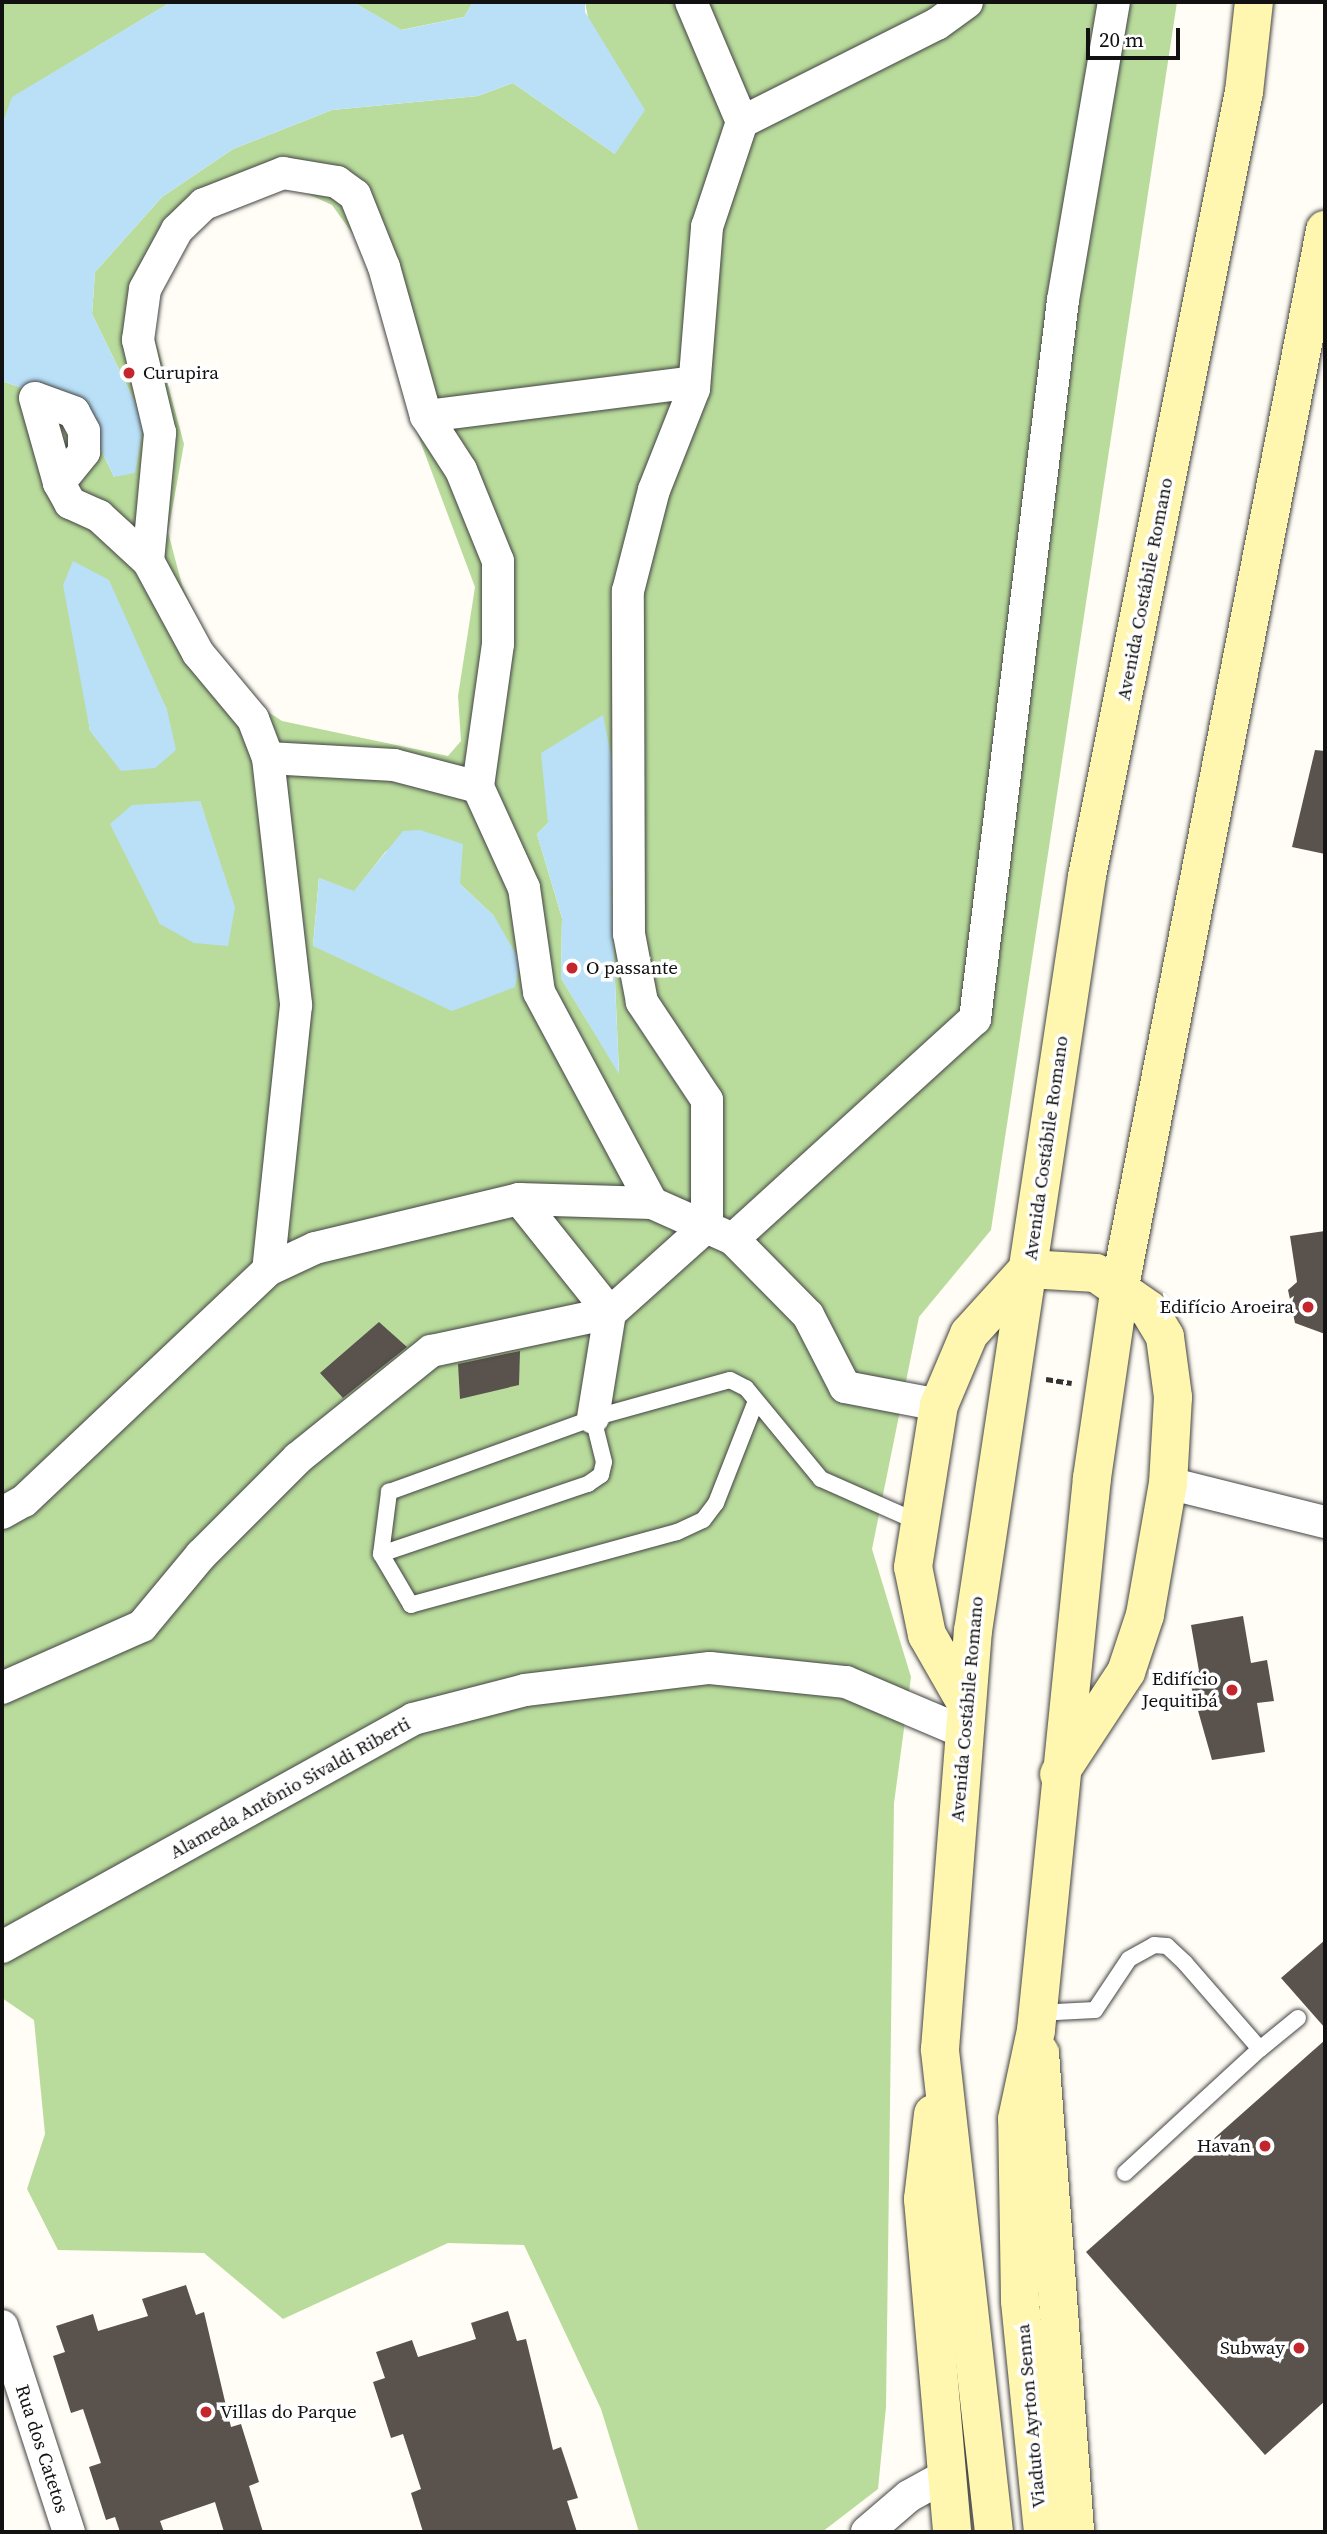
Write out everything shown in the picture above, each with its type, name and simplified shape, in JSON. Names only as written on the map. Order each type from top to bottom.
[{"type":"main road","name":"Avenida Costábile Romano","points":[[994,2532],[971,2304],[940,2049],[965,1717],[986,1526],[1087,876],[1244,92],[1254,2]]},
{"type":"main road","points":[[1075,2532],[1048,2098],[1036,2021],[1058,1776],[1120,1286],[1313,349],[1325,230]]},
{"type":"main road","points":[[965,1717],[927,1636],[913,1567],[916,1521],[939,1405],[968,1334],[1028,1269],[1073,1267],[1120,1286],[1149,1310],[1165,1337],[1172,1397],[1168,1483],[1145,1615],[1126,1672],[1058,1776]]},
{"type":"main road","name":"Viaduto Ayrton Senna","points":[[1036,2021],[1017,2119],[1020,2301],[1042,2532]]},
{"type":"main road","points":[[940,2049],[923,2199],[952,2532]]},
{"type":"street","points":[[691,2],[742,122],[707,227],[694,382],[654,490],[628,591],[629,933],[642,1002],[707,1100],[720,1233]]},
{"type":"street","points":[[742,122],[937,24],[967,2]]},
{"type":"street","points":[[2,1688],[142,1626],[201,1555],[298,1458],[431,1352],[610,1313],[720,1233],[975,1019],[1063,300],[1114,2]]},
{"type":"street","points":[[148,561],[160,433],[138,340],[145,289],[177,230],[204,204],[283,173],[337,182],[355,195],[384,267],[426,416],[461,470],[498,561],[498,644],[478,787],[524,888],[539,992],[652,1203]]},
{"type":"street","points":[[426,416],[694,382]]},
{"type":"street","points":[[59,482],[70,503],[99,516],[148,561],[198,653],[253,719],[268,758],[296,1005],[268,1270]]},
{"type":"street","points":[[268,758],[394,765],[478,787]]},
{"type":"street","points":[[2,1513],[24,1502],[268,1270],[315,1248],[519,1199],[652,1203],[720,1233],[808,1315],[845,1387],[939,1405]]},
{"type":"street","points":[[519,1199],[610,1313],[593,1418]]},
{"type":"street","points":[[1168,1483],[1325,1521]]},
{"type":"street","name":"Alameda Antônio Sivaldi Riberti","points":[[2,1947],[413,1718],[525,1690],[710,1668],[846,1682],[965,1717]]},
{"type":"street","name":"Rua dos Catetos","points":[[2,2326],[69,2532]]},
{"type":"street","points":[[867,2532],[909,2496],[947,2475]]},
{"type":"lane","points":[[756,1401],[716,1503],[703,1520],[677,1532],[411,1605],[381,1554],[389,1492],[593,1418],[730,1380],[756,1401],[821,1479],[916,1521]]},
{"type":"lane","points":[[381,1554],[588,1484],[601,1475],[604,1462],[593,1418]]},
{"type":"lane","points":[[1036,2021],[1095,2010],[1129,1959],[1154,1945],[1167,1946],[1261,2049]]},
{"type":"lane","points":[[1125,2173],[1297,2018]]},
{"type":"green space","points":[[2,2],[171,2],[13,97],[2,125]]},
{"type":"green space","points":[[353,2],[473,2],[464,17],[401,30]]},
{"type":"green space","points":[[585,2],[1177,2],[991,1230],[919,1317],[872,1549],[911,1677],[894,1803],[886,2407],[878,2489],[822,2532],[639,2532],[601,2409],[524,2245],[448,2243],[283,2319],[204,2253],[58,2250],[27,2189],[45,2134],[34,2020],[2,1998],[2,381],[45,396],[76,397],[114,477],[144,421],[92,314],[95,272],[162,197],[233,149],[332,110],[478,96],[513,83],[615,154]],"holes":[[[297,189],[332,205],[365,251],[413,422],[475,587],[458,696],[461,741],[448,756],[282,721],[262,708],[209,646],[182,585],[168,532],[184,444],[150,319],[168,271],[194,233],[227,203],[257,190]],[[79,658],[144,662],[167,710],[90,731]],[[200,801],[212,840],[160,924],[141,881]],[[621,807],[611,890],[619,1073],[561,978],[562,918],[537,834],[548,823]],[[386,851],[460,884],[494,916],[313,946],[319,878],[354,892]]]},
{"type":"water","points":[[171,2],[353,2],[402,30],[464,17],[473,2],[585,2],[585,12],[645,110],[615,154],[513,83],[478,96],[332,110],[233,149],[162,197],[95,272],[92,314],[144,421],[135,473],[114,477],[76,397],[45,396],[2,381],[2,125],[12,97]]},
{"type":"water","points":[[73,561],[109,580],[167,710],[176,750],[155,768],[121,771],[90,731],[63,585]]},
{"type":"water","points":[[603,715],[621,807],[611,890],[619,1074],[561,978],[562,918],[537,834],[548,823],[541,753]]},
{"type":"water","points":[[200,801],[235,907],[228,946],[194,943],[160,924],[110,824],[132,805]]},
{"type":"water","points":[[420,830],[463,844],[460,884],[494,916],[520,961],[515,987],[452,1011],[313,946],[319,878],[354,891],[403,831]]},
{"type":"building","points":[[1315,750],[1325,751],[1325,854],[1292,847]]},
{"type":"building","name":"Edifício Aroeira","points":[[1325,1231],[1325,1334],[1295,1323],[1288,1290],[1297,1282],[1290,1236]]},
{"type":"building","points":[[379,1322],[407,1347],[343,1398],[320,1373]]},
{"type":"building","points":[[520,1351],[519,1385],[460,1399],[458,1364]]},
{"type":"building","name":"Edifício Jequitibá","points":[[1243,1616],[1251,1663],[1267,1660],[1274,1701],[1257,1703],[1265,1752],[1212,1760],[1189,1679],[1199,1671],[1191,1625]]},
{"type":"building","points":[[1325,1940],[1325,2028],[1281,1978]]},
{"type":"building","name":"Havan","points":[[1325,2040],[1325,2401],[1265,2455],[1086,2252]]},
{"type":"building","points":[[186,2285],[196,2315],[204,2312],[231,2427],[241,2424],[259,2482],[249,2486],[263,2532],[224,2532],[215,2502],[160,2521],[164,2532],[120,2532],[115,2517],[106,2520],[89,2467],[101,2463],[83,2409],[71,2413],[53,2356],[65,2352],[56,2326],[93,2314],[98,2331],[148,2316],[142,2299]]},
{"type":"building","points":[[508,2311],[517,2341],[526,2339],[553,2450],[561,2447],[578,2498],[567,2501],[577,2532],[423,2532],[411,2493],[421,2489],[403,2434],[391,2438],[373,2382],[385,2378],[376,2352],[412,2340],[418,2357],[476,2339],[471,2323]]},
{"type":"place","name":"Curupira","points":[[129,373]]},
{"type":"place","name":"O passante","points":[[572,968]]},
{"type":"place","name":"Edifício Aroeira","points":[[1308,1307]]},
{"type":"place","name":"Edifício Jequitibá","points":[[1232,1690]]},
{"type":"place","name":"Havan","points":[[1265,2146]]},
{"type":"place","name":"Subway","points":[[1299,2348]]},
{"type":"place","name":"Villas do Parque","points":[[206,2412]]}]
